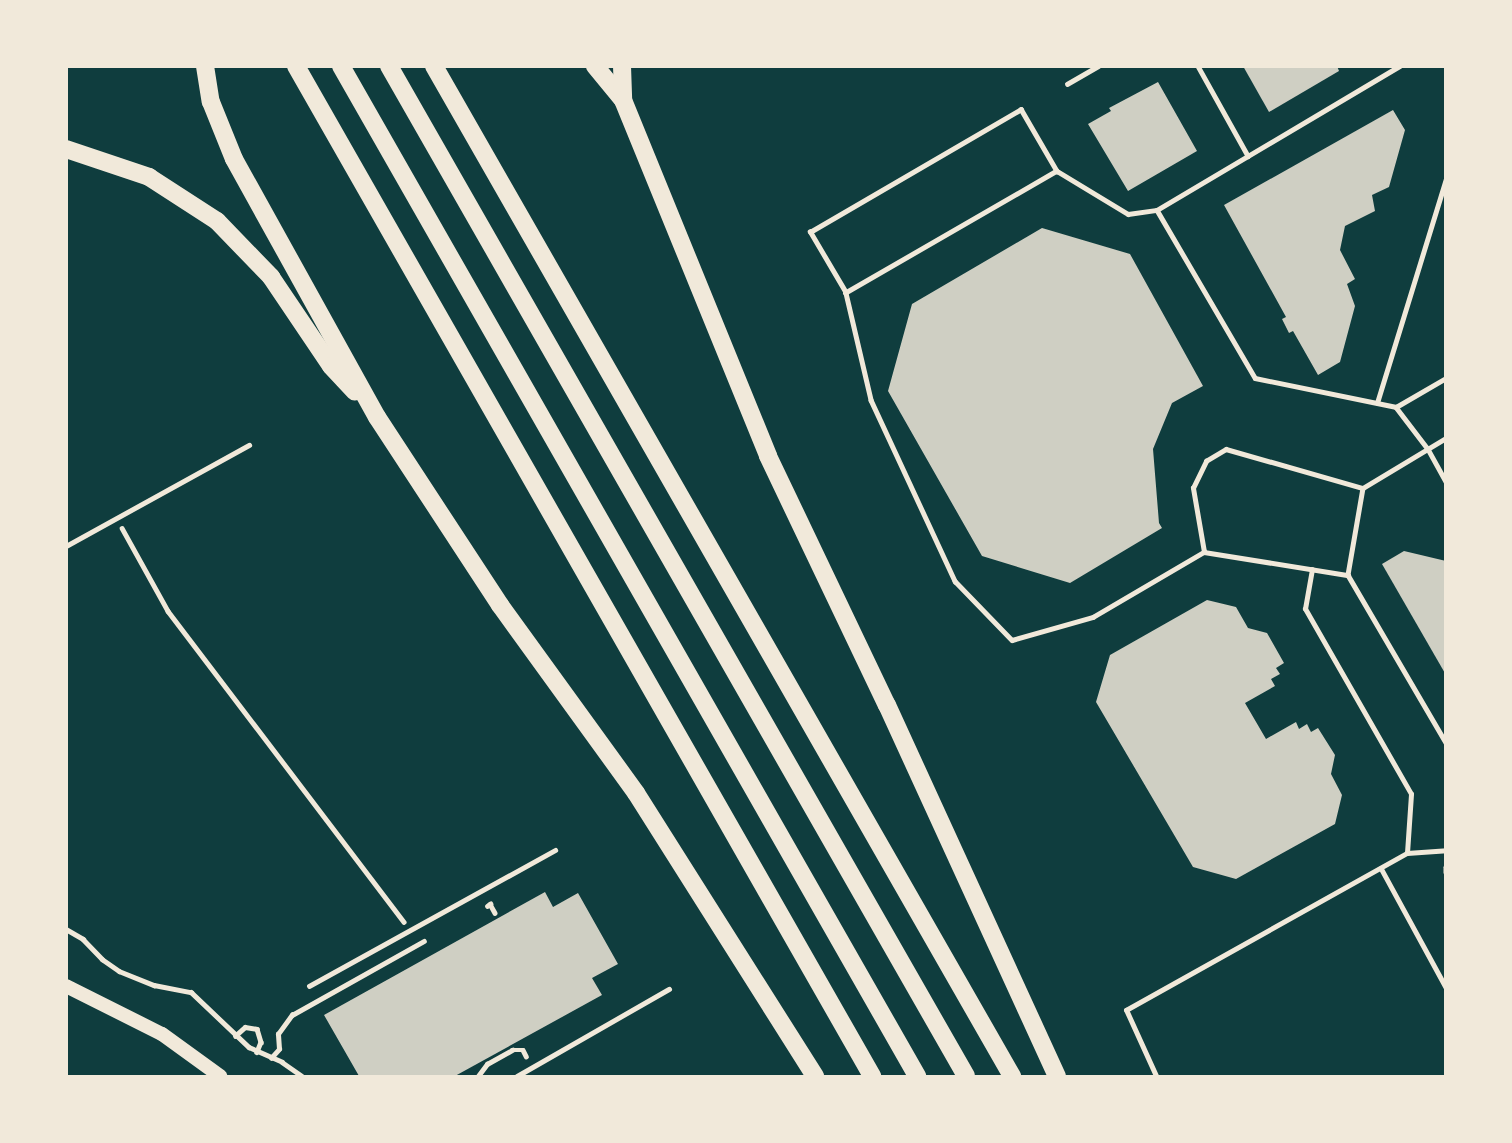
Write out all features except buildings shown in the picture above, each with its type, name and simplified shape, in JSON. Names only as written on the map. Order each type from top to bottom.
[{"type":"highway","points":[[205,66],[211,102],[233,159],[377,416],[500,605],[636,793],[816,1076]]},
{"type":"highway","points":[[296,66],[872,1076]]},
{"type":"highway","points":[[341,66],[917,1076]]},
{"type":"highway","points":[[389,66],[966,1076]]},
{"type":"highway","points":[[434,66],[1012,1076]]},
{"type":"highway","points":[[446,66],[463,117]]},
{"type":"highway","points":[[595,66],[623,100],[768,456],[893,717],[1057,1076]]},
{"type":"highway","points":[[622,66],[623,100]]},
{"type":"highway","points":[[66,149],[149,177],[194,203],[217,221],[271,277],[331,366],[377,416]]},
{"type":"main road","points":[[66,986],[162,1034],[220,1076]]},
{"type":"lane","points":[[1067,84],[1098,66]]},
{"type":"lane","points":[[1198,66],[1248,156]]},
{"type":"lane","points":[[1348,575],[1203,552],[1093,617],[1013,640],[955,581],[871,400],[846,293],[810,232],[1021,109],[1057,171],[1128,214],[1157,210],[1399,66]]},
{"type":"lane","points":[[846,293],[1057,171]]},
{"type":"lane","points":[[1377,403],[1446,179]]},
{"type":"lane","points":[[1157,210],[1255,377],[1396,407],[1428,449],[1446,481]]},
{"type":"lane","points":[[1396,407],[1446,377]]},
{"type":"lane","points":[[1203,552],[1193,488],[1206,461],[1227,449],[1363,488],[1446,438]]},
{"type":"lane","points":[[66,546],[248,445]]},
{"type":"lane","points":[[1363,488],[1348,575],[1446,743]]},
{"type":"lane","points":[[1312,570],[1305,609],[1411,794],[1407,853]]},
{"type":"lane","points":[[309,986],[555,850]]},
{"type":"lane","points":[[1156,1076],[1126,1010],[1407,853],[1446,850]]},
{"type":"lane","points":[[1381,868],[1446,987]]},
{"type":"lane","points":[[517,1076],[669,989]]},
{"type":"path","points":[[117,518],[168,611],[418,944]]},
{"type":"path","points":[[478,911],[490,904],[495,913]]},
{"type":"path","points":[[66,929],[83,939],[102,959],[119,971],[154,985],[191,992],[201,999],[235,1036],[257,1052],[282,1062],[302,1076]]},
{"type":"path","points":[[271,1058],[279,1049],[278,1034],[292,1015],[430,937]]},
{"type":"path","points":[[235,1036],[245,1027],[257,1029],[261,1042],[257,1052]]},
{"type":"path","points":[[478,1076],[487,1064],[512,1050],[523,1050],[532,1068]]}]
